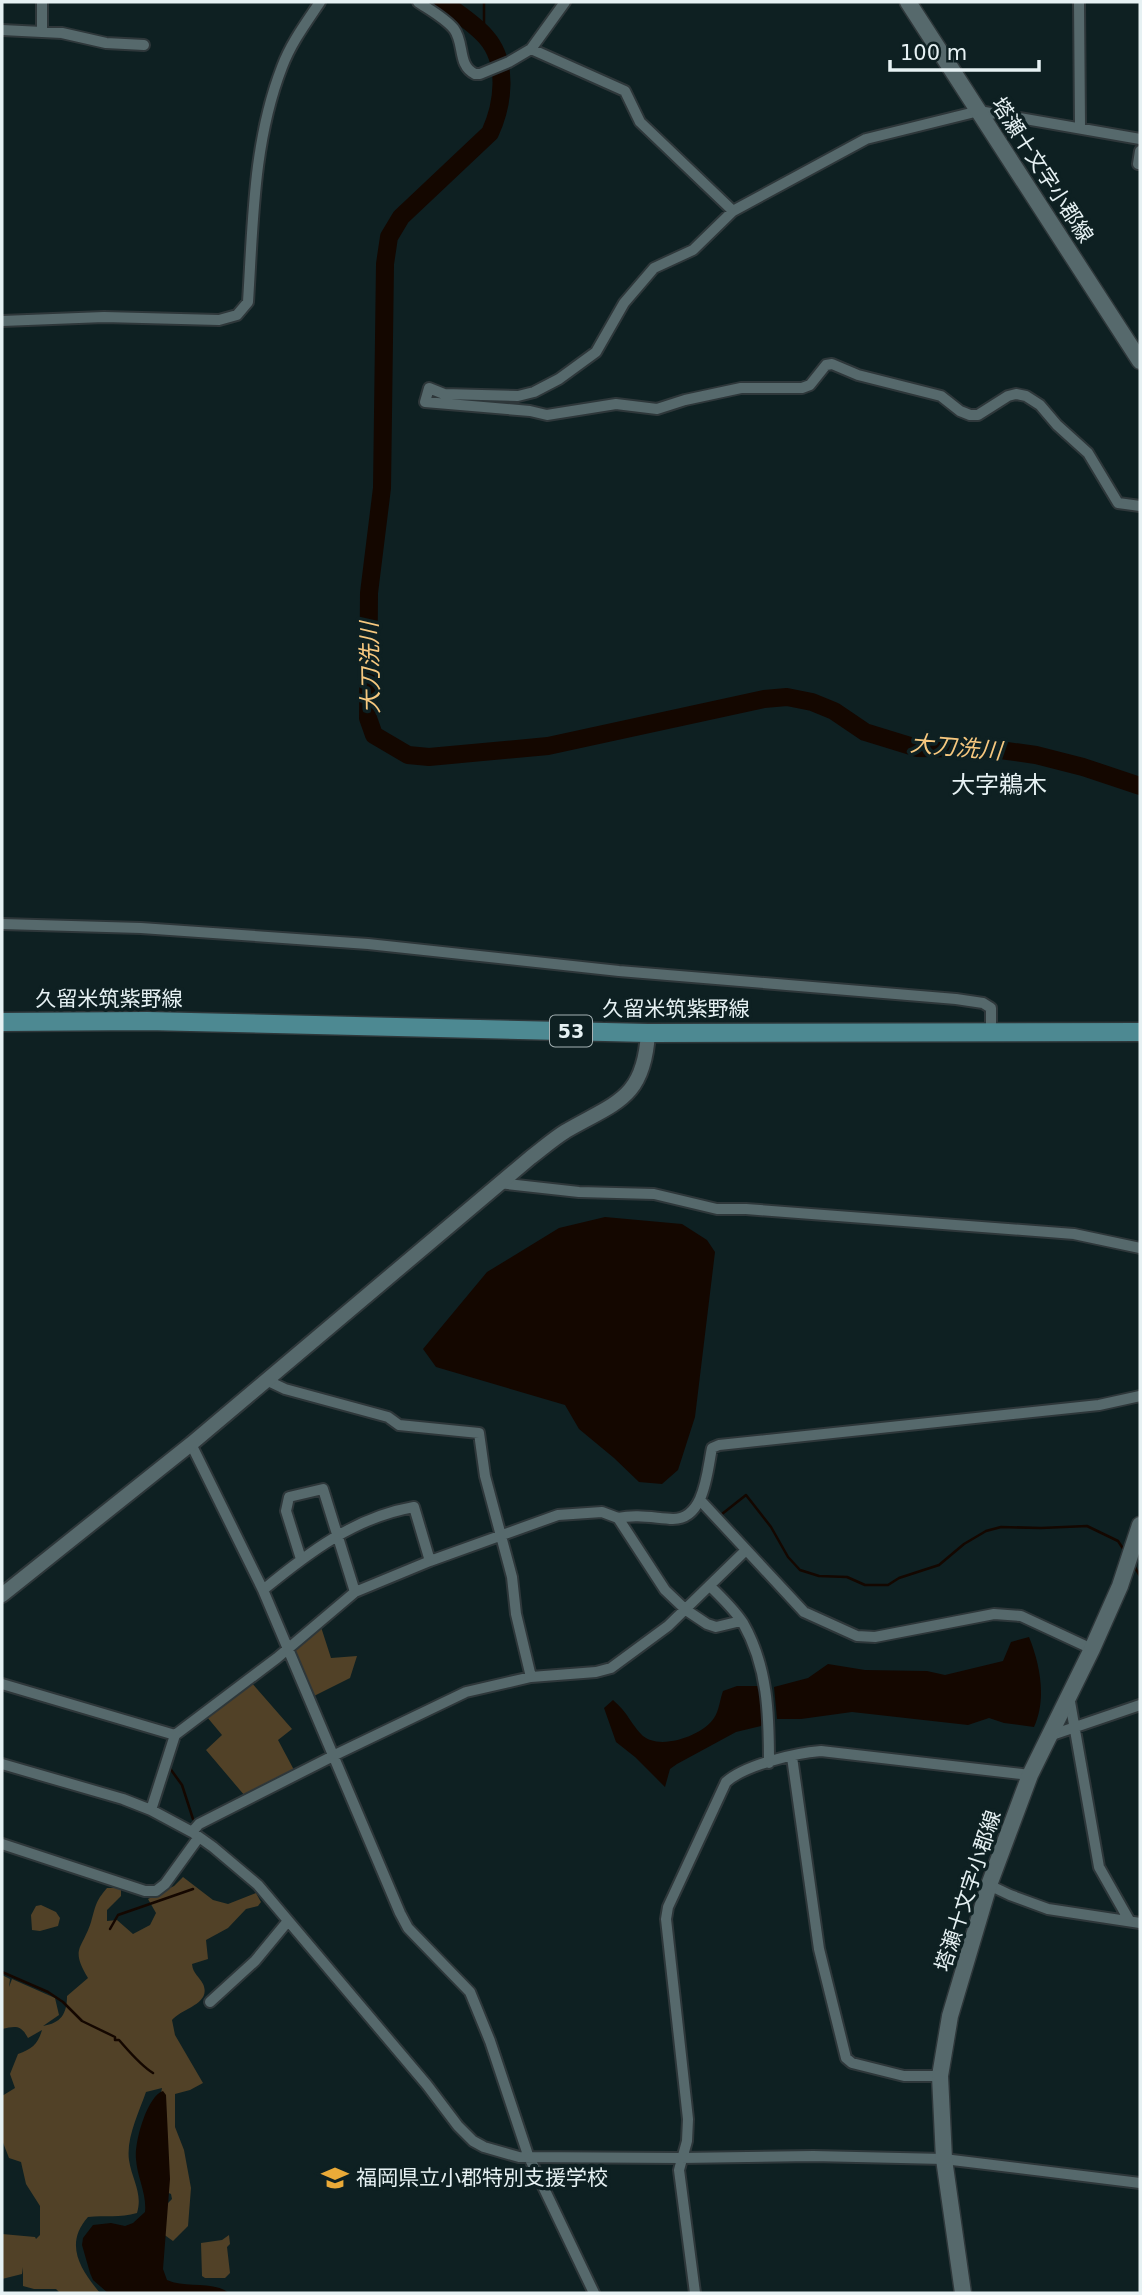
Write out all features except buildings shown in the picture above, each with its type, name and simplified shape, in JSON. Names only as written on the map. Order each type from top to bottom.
[{"type":"main road","name":"塔瀬十文字小郡線","points":[[908,2],[1140,361]]},
{"type":"main road","name":"久留米筑紫野線","points":[[2,1023],[160,1021],[648,1033],[1140,1032]]},
{"type":"main road","name":"塔瀬十文字小郡線","points":[[962,2293],[944,2159],[940,2076],[950,2016],[989,1885],[1030,1775],[1092,1650],[1120,1586],[1140,1525]]},
{"type":"street","points":[[42,32],[43,2]]},
{"type":"street","points":[[2,321],[104,317],[219,320],[237,315],[244,309],[248,302],[258,164],[268,113],[282,66],[299,33],[320,2]]},
{"type":"street","points":[[418,2],[452,27],[459,39],[464,65],[471,73],[480,74],[531,49],[565,2]]},
{"type":"street","points":[[1079,2],[1080,127]]},
{"type":"street","points":[[2,30],[62,33],[106,43],[144,45]]},
{"type":"street","points":[[531,49],[625,91],[640,122],[733,211]]},
{"type":"street","points":[[1140,139],[979,111],[866,139],[733,211],[693,250],[654,268],[624,303],[596,352],[559,379],[534,392],[518,396],[444,394],[429,388],[425,402],[530,411],[547,415],[616,404],[657,409],[729,390],[803,388],[810,385],[826,365],[832,364],[858,375],[941,396],[960,411],[970,415],[978,415],[1008,396],[1026,396],[1040,405],[1057,425],[1088,453],[1118,503],[1140,506]]},
{"type":"street","points":[[1140,151],[1140,164]]},
{"type":"street","points":[[2,924],[141,928],[368,944],[619,971],[956,999],[983,1003],[991,1009],[990,1033]]},
{"type":"street","points":[[2,1595],[191,1444],[498,1183],[563,1133],[624,1098],[640,1078],[647,1054],[648,1033]]},
{"type":"street","points":[[498,1183],[579,1192],[654,1194],[717,1209],[1074,1234],[1140,1248]]},
{"type":"street","points":[[266,1380],[285,1389],[388,1417],[399,1425],[479,1433],[485,1476],[512,1577],[516,1614],[531,1677]]},
{"type":"street","points":[[151,1810],[175,1735],[355,1592],[429,1561],[558,1515],[602,1512],[618,1518],[634,1515],[676,1519],[686,1515],[701,1500],[712,1448],[719,1445],[1099,1405],[1140,1396]]},
{"type":"street","points":[[191,1444],[263,1590],[400,1913],[408,1928],[470,1992],[490,2041],[528,2155],[594,2293]]},
{"type":"street","points":[[301,1559],[286,1511],[289,1497],[323,1489],[355,1592]]},
{"type":"street","points":[[701,1500],[804,1612],[857,1636],[892,1635],[1008,1613],[1021,1616],[1092,1650]]},
{"type":"street","points":[[263,1590],[301,1559],[337,1535],[394,1510],[414,1507],[429,1561]]},
{"type":"street","points":[[618,1518],[665,1590],[686,1610],[716,1627],[741,1621]]},
{"type":"street","points":[[2,1844],[145,1891],[156,1891],[165,1884],[199,1824],[466,1692],[531,1677],[596,1672],[611,1668],[686,1610],[745,1550]]},
{"type":"street","points":[[710,1586],[741,1621],[758,1655],[768,1704],[769,1763]]},
{"type":"street","points":[[2,1684],[175,1735]]},
{"type":"street","points":[[1069,1696],[1099,1867],[1135,1921]]},
{"type":"street","points":[[1049,1736],[1140,1705]]},
{"type":"street","points":[[695,2293],[679,2170],[687,2141],[688,2119],[666,1929],[668,1907],[726,1782],[743,1770],[803,1752],[821,1751],[1030,1775]]},
{"type":"street","points":[[792,1757],[818,1949],[846,2058],[852,2063],[904,2076],[940,2076]]},
{"type":"street","points":[[2,1764],[123,1799],[151,1810],[195,1835],[257,1885],[466,2134],[484,2147],[519,2157],[813,2156],[944,2159],[1140,2183]]},
{"type":"street","points":[[989,1885],[1048,1909],[1135,1921]]},
{"type":"street","points":[[209,2002],[255,1961],[288,1921]]},
{"type":"shaded area","points":[[605,1217],[682,1224],[707,1240],[715,1252],[695,1417],[678,1470],[662,1484],[639,1482],[579,1429],[565,1405],[436,1367],[423,1349],[487,1272],[559,1228]]},
{"type":"shaded area","points":[[321,1627],[331,1658],[357,1656],[350,1678],[314,1696],[294,1649]]},
{"type":"shaded area","points":[[1029,1637],[1041,1682],[1040,1705],[1034,1727],[989,1718],[968,1725],[852,1712],[801,1719],[777,1719],[774,1687],[808,1678],[828,1664],[865,1670],[927,1671],[945,1675],[1003,1661],[1011,1642]]},
{"type":"shaded area","points":[[251,1682],[292,1729],[278,1740],[294,1770],[245,1796],[206,1750],[222,1735],[207,1717]]},
{"type":"shaded area","points":[[737,1686],[760,1686],[764,1717],[761,1726],[736,1732],[677,1764],[670,1769],[665,1787],[616,1742],[604,1708],[613,1700],[641,1734],[658,1742],[668,1742],[690,1736],[708,1725],[716,1715],[723,1691]]},
{"type":"shaded area","points":[[183,1877],[213,1900],[228,1904],[256,1893],[261,1902],[258,1906],[246,1909],[228,1928],[206,1940],[208,1959],[192,1964],[203,1984],[203,1996],[195,2005],[172,2020],[175,2035],[203,2083],[175,2094],[175,2127],[184,2150],[191,2188],[188,2226],[173,2241],[159,2231],[163,2208],[172,2199],[171,2194],[164,2191],[160,2099],[162,2088],[146,2092],[129,2143],[130,2167],[139,2199],[137,2213],[88,2217],[77,2237],[76,2247],[81,2266],[100,2293],[60,2293],[56,2289],[23,2286],[23,2267],[22,2274],[2,2279],[2,2234],[36,2239],[40,2235],[40,2206],[26,2184],[21,2162],[9,2158],[2,2140],[2,2096],[15,2088],[10,2074],[18,2054],[34,2045],[42,2030],[28,2038],[18,2027],[2,2029],[2,1975],[10,1979],[9,1987],[12,1979],[55,1998],[59,2015],[43,2026],[54,2023],[64,2013],[67,1996],[88,1978],[80,1961],[79,1949],[96,1904],[107,1888],[121,1888],[121,1896],[107,1910],[107,1921],[117,1920],[133,1934],[150,1925],[156,1913],[148,1899],[174,1886]]},
{"type":"shaded area","points":[[41,1905],[56,1912],[60,1918],[58,1926],[40,1931],[32,1930],[31,1915],[36,1906]]},
{"type":"shaded area","points":[[163,2091],[166,2095],[170,2179],[163,2269],[167,2280],[174,2283],[215,2287],[229,2293],[108,2293],[93,2280],[90,2273],[82,2245],[83,2238],[93,2225],[111,2223],[125,2226],[133,2223],[145,2212],[145,2199],[137,2166],[137,2142],[147,2110]]},
{"type":"shaded area","points":[[229,2235],[230,2244],[227,2247],[230,2273],[225,2278],[205,2278],[202,2276],[201,2243],[222,2240]]},
{"type":"waterway","name":"大刀洗川","points":[[443,2],[477,28],[493,47],[501,71],[501,97],[490,133],[401,217],[389,237],[385,264],[382,488],[369,593],[368,718],[374,735],[408,755],[429,757],[548,746],[764,699],[787,697],[812,702],[834,711],[865,732],[917,748],[993,749],[1036,755],[1140,786]]},
{"type":"waterway","points":[[484,2],[484,34]]},
{"type":"waterway","points":[[722,1514],[746,1495],[771,1527],[788,1557],[800,1570],[819,1576],[847,1577],[865,1585],[888,1585],[899,1578],[939,1565],[964,1544],[986,1531],[1001,1527],[1087,1526],[1118,1541],[1124,1550]]},
{"type":"waterway","points":[[1133,1564],[1140,1576]]},
{"type":"waterway","points":[[169,1767],[182,1785],[193,1819]]},
{"type":"waterway","points":[[110,1929],[118,1915],[193,1889]]},
{"type":"waterway","points":[[2,1972],[48,1992],[63,2002],[82,2021],[119,2040],[153,2073]]},
{"type":"place","name":"福岡県立小郡特別支援学校","points":[[335,2178]]},
{"type":"district","name":"大字鵜木","points":[[999,785]]}]
